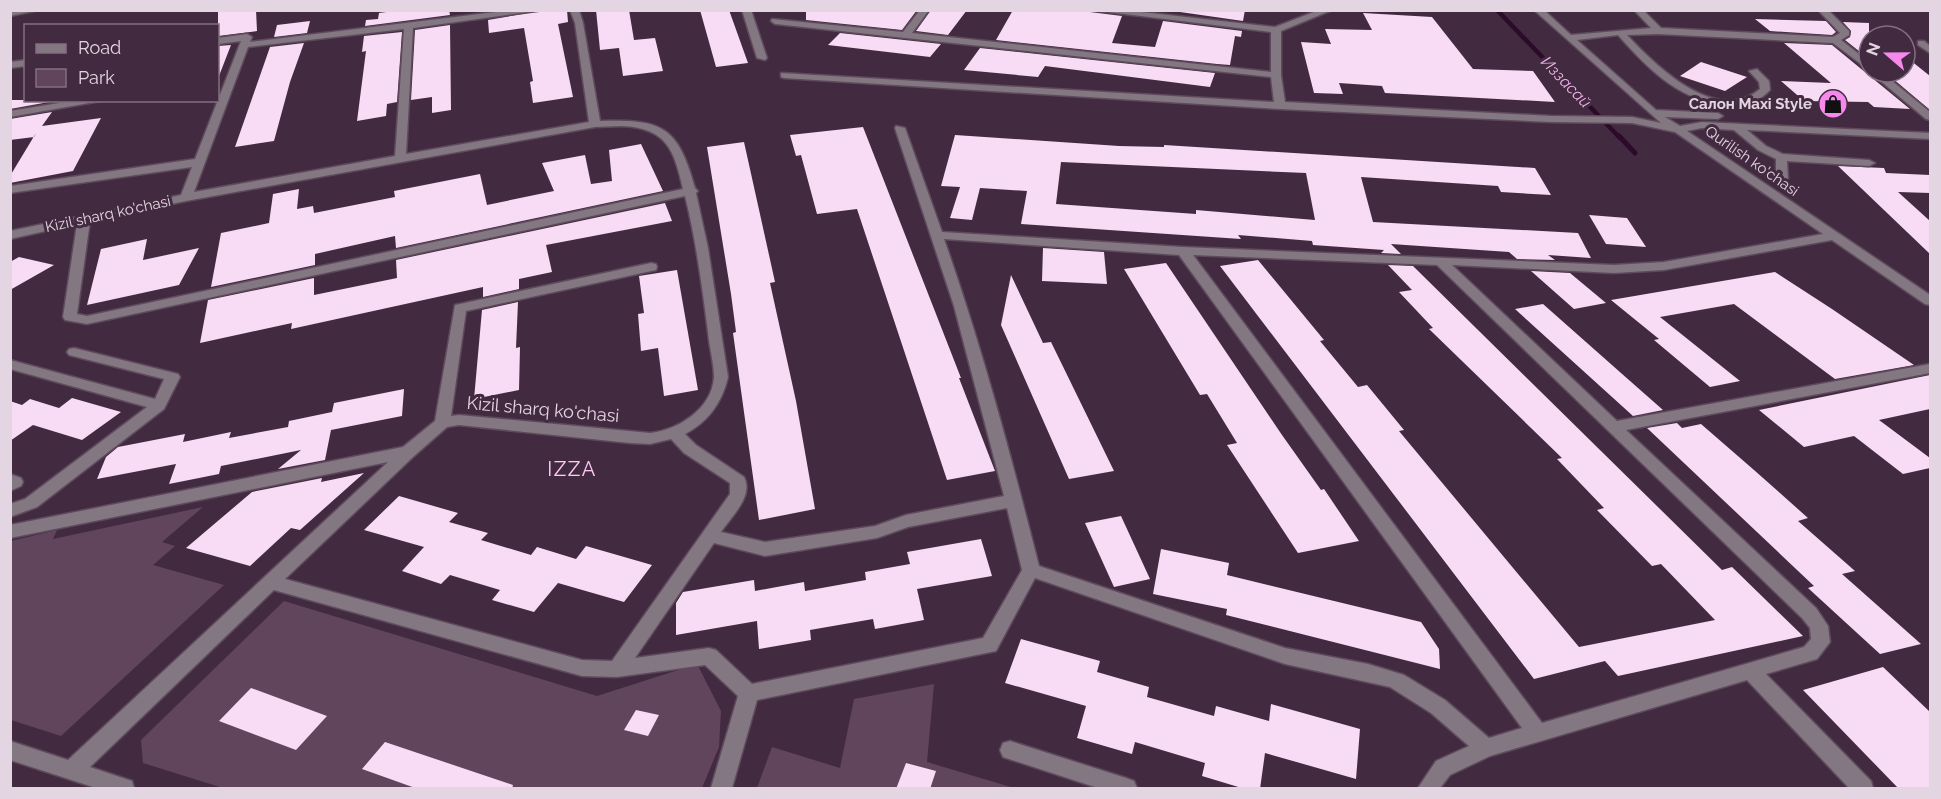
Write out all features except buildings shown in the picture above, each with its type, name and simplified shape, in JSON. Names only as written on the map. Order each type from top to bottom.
[{"type":"street","points":[[10,13],[35,10]]},
{"type":"street","points":[[244,45],[539,10]]},
{"type":"street","points":[[574,10],[579,23],[595,124]]},
{"type":"street","points":[[746,10],[762,58]]},
{"type":"street","points":[[906,34],[925,10]]},
{"type":"street","points":[[1096,10],[1276,30],[1328,10]]},
{"type":"street","name":"Qurilish ko'chasi","points":[[1538,10],[1653,113],[1930,301]]},
{"type":"street","points":[[1638,10],[1658,32]]},
{"type":"street","points":[[1569,38],[1620,32],[1658,32],[1835,40],[1846,33],[1822,10]]},
{"type":"street","points":[[775,21],[1276,75]]},
{"type":"street","points":[[400,159],[409,26]]},
{"type":"street","points":[[1276,30],[1276,75],[1280,106]]},
{"type":"street","points":[[1620,32],[1680,88],[1696,96],[1730,102],[1745,102],[1760,97],[1765,90],[1764,81],[1754,71]]},
{"type":"street","points":[[186,197],[248,38],[219,41]]},
{"type":"street","points":[[1835,40],[1857,57]]},
{"type":"street","points":[[1922,43],[1930,50]]},
{"type":"street","points":[[784,75],[963,84],[1116,97],[1280,106],[1632,120],[1678,130],[1702,125],[1930,136]]},
{"type":"street","points":[[219,83],[230,81]]},
{"type":"street","points":[[1890,84],[1930,117]]},
{"type":"street","points":[[10,114],[88,102]]},
{"type":"street","points":[[1632,120],[1653,113],[1930,128]]},
{"type":"street","name":"Kizil sharq ko'chasi","points":[[10,235],[186,197],[595,124],[641,124],[665,134],[670,139],[692,191],[721,377],[715,399],[707,410],[696,420],[666,436],[634,437],[459,420],[442,423],[408,452],[72,770]]},
{"type":"street","points":[[1737,127],[1762,148],[1781,157],[1869,162]]},
{"type":"street","points":[[749,693],[989,645],[1031,570],[1015,500],[961,306],[900,128]]},
{"type":"street","points":[[1781,157],[1782,179]]},
{"type":"street","points":[[10,190],[201,162]]},
{"type":"street","points":[[84,220],[70,317],[87,320],[692,191]]},
{"type":"street","points":[[935,235],[1183,251],[1614,269],[1664,266],[1832,236]]},
{"type":"street","points":[[1183,251],[1538,734]]},
{"type":"street","points":[[1428,789],[1443,768],[1486,748],[1751,671],[1815,650],[1821,642],[1819,626],[1809,613],[1440,261]]},
{"type":"street","points":[[442,423],[460,308],[651,267]]},
{"type":"street","points":[[10,511],[31,503],[159,405],[173,377],[74,352]]},
{"type":"street","points":[[10,364],[159,405]]},
{"type":"street","points":[[1612,427],[1930,368]]},
{"type":"street","points":[[617,669],[738,495],[738,481],[690,449],[674,433]]},
{"type":"street","points":[[10,532],[408,452]]},
{"type":"street","points":[[10,480],[15,482],[10,485]]},
{"type":"street","points":[[711,536],[765,549],[877,532],[906,521],[1015,500]]},
{"type":"street","points":[[29,530],[31,503]]},
{"type":"street","points":[[1031,570],[1307,663],[1384,676],[1439,708],[1486,748]]},
{"type":"street","points":[[270,582],[582,668],[617,669],[709,656],[749,693]]},
{"type":"street","points":[[1751,671],[1863,789]]},
{"type":"street","points":[[722,789],[749,693]]},
{"type":"street","points":[[10,750],[124,789]]},
{"type":"street","points":[[1010,750],[1126,789]]},
{"type":"green space","points":[[203,507],[162,542],[175,546],[153,565],[224,585],[61,736],[11,720],[11,541],[57,530],[53,539]]},
{"type":"green space","points":[[284,601],[597,696],[697,664],[721,711],[719,747],[702,788],[223,788],[143,763],[141,740]]},
{"type":"green space","points":[[934,684],[927,762],[1014,788],[757,788],[772,747],[840,768],[854,699]]},
{"type":"waterway","name":"Иззасай","points":[[1497,10],[1620,138]]},
{"type":"waterway","name":"Иззасай","points":[[1619,136],[1635,153]]},
{"type":"place","name":"Салон Maxi Style","points":[[1833,104]]},
{"type":"district","name":"IZZA","points":[[572,469]]}]
